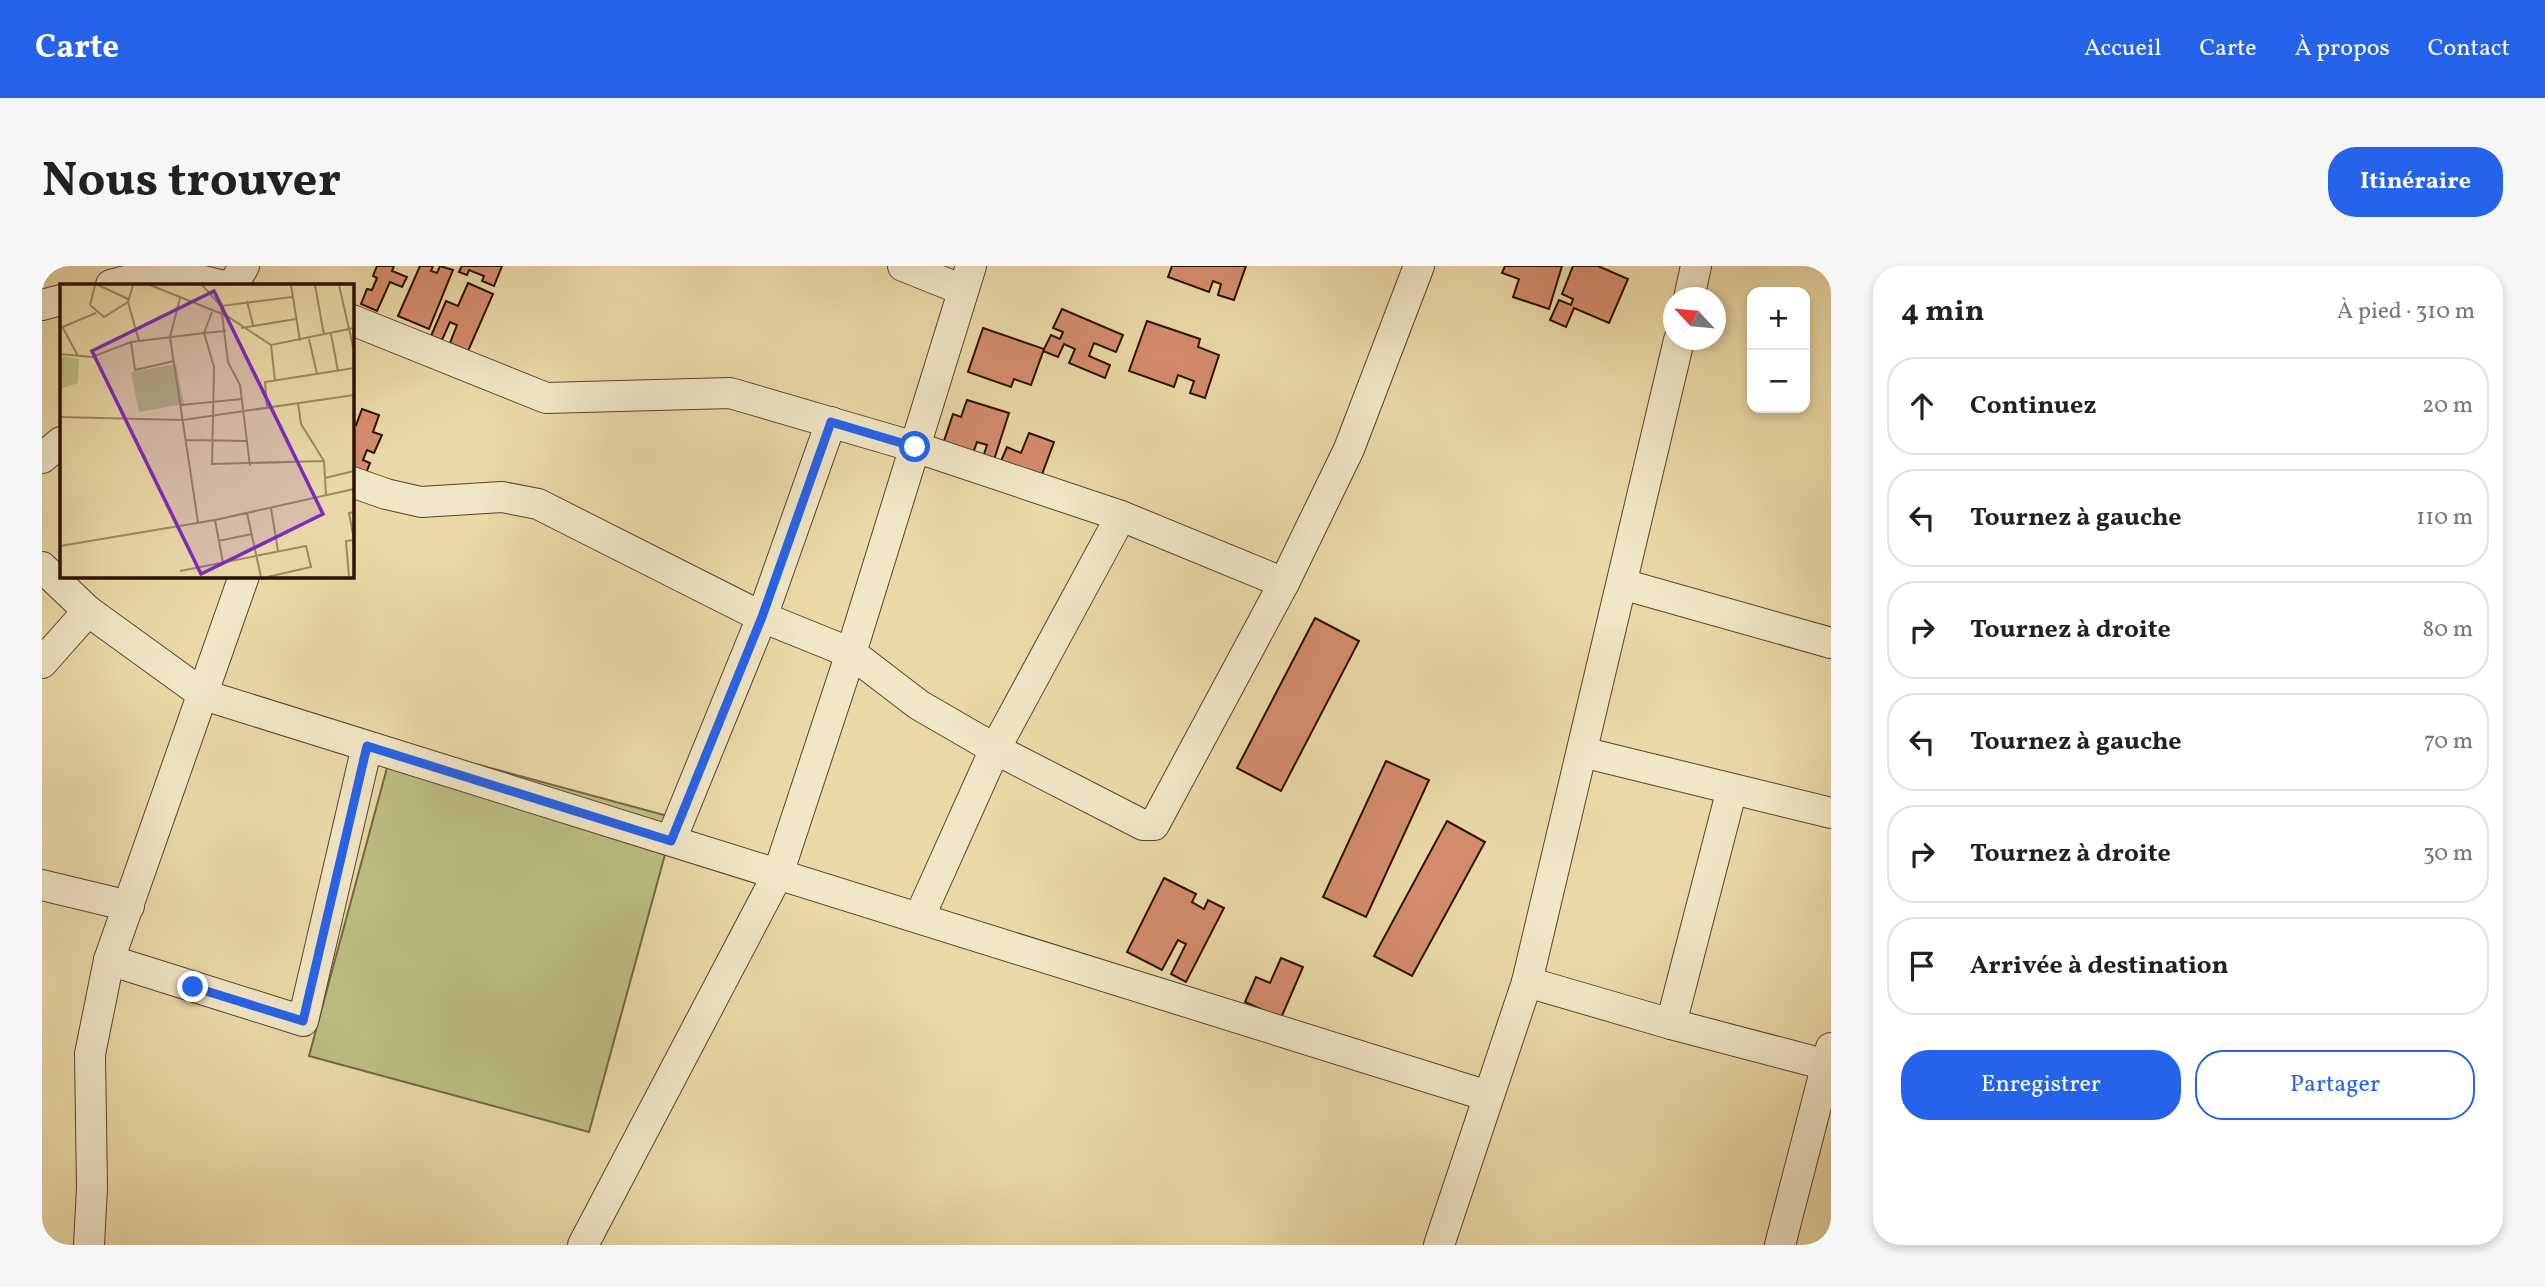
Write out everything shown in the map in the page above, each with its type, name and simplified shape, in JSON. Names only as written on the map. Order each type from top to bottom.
[{"type":"street","points":[[234,284],[244,266]]},
{"type":"street","points":[[583,1245],[778,874],[851,653],[967,278],[903,266]]},
{"type":"street","points":[[354,483],[421,502],[502,497],[538,504],[762,617],[851,653],[919,705],[1143,825],[1154,825],[1284,583],[1349,449],[1419,266]]},
{"type":"street","points":[[1691,287],[1696,266]]},
{"type":"street","points":[[114,284],[162,268],[217,284]]},
{"type":"street","points":[[42,305],[60,300]]},
{"type":"street","points":[[354,321],[545,398],[730,393],[915,447],[1122,516],[1284,583]]},
{"type":"street","points":[[1439,1245],[1527,982],[1677,350]]},
{"type":"street","points":[[671,841],[762,617],[831,422]]},
{"type":"street","points":[[42,458],[60,443]]},
{"type":"street","points":[[919,918],[995,748],[1122,516]]},
{"type":"street","points":[[42,567],[88,611],[204,695],[1488,1097]]},
{"type":"street","points":[[89,1245],[92,1188],[90,1054],[109,960],[243,578]]},
{"type":"street","points":[[1622,584],[1831,643]]},
{"type":"street","points":[[42,663],[88,611]]},
{"type":"street","points":[[109,960],[303,1021],[367,746]]},
{"type":"street","points":[[1582,752],[1831,813]]},
{"type":"street","points":[[1671,1024],[1732,789]]},
{"type":"street","points":[[42,885],[129,906]]},
{"type":"street","points":[[1527,982],[1671,1024],[1829,1056],[1819,1143],[1780,1245]]},
{"type":"green space","points":[[394,742],[675,818],[589,1132],[309,1056]]},
{"type":"building","points":[[377,266],[394,266],[392,271],[407,277],[402,287],[390,282],[377,311],[361,304],[367,289],[372,290],[377,278],[373,276]]},
{"type":"building","points":[[420,266],[433,266],[431,271],[437,273],[440,266],[453,270],[429,329],[398,316]]},
{"type":"building","points":[[462,266],[502,266],[494,286],[482,281],[484,276],[469,270],[467,275],[459,272]]},
{"type":"building","points":[[1172,266],[1246,266],[1234,300],[1218,295],[1221,284],[1213,281],[1209,292],[1168,277]]},
{"type":"building","points":[[1505,266],[1562,266],[1549,309],[1513,297],[1519,279],[1502,273]]},
{"type":"building","points":[[1573,266],[1598,266],[1628,279],[1609,323],[1574,308],[1566,327],[1550,320],[1559,300],[1571,305],[1573,299],[1562,294]]},
{"type":"building","points":[[468,283],[493,294],[468,351],[450,343],[457,325],[450,322],[442,340],[431,336],[446,301],[458,306]]},
{"type":"building","points":[[1062,309],[1123,335],[1116,352],[1094,343],[1089,356],[1110,365],[1105,378],[1069,363],[1075,349],[1064,344],[1058,357],[1043,351],[1051,335],[1060,339],[1063,332],[1053,328]]},
{"type":"building","points":[[1147,321],[1200,339],[1198,347],[1219,355],[1205,398],[1190,393],[1194,381],[1178,375],[1174,387],[1129,371]]},
{"type":"building","points":[[983,328],[1044,349],[1031,385],[1014,379],[1011,387],[968,372]]},
{"type":"building","points":[[967,400],[1009,413],[993,463],[982,460],[987,445],[977,442],[972,456],[942,447],[953,414],[961,417]]},
{"type":"building","points":[[362,409],[379,415],[373,432],[382,435],[374,453],[367,450],[363,460],[370,463],[365,476],[354,472],[354,424],[356,425]]},
{"type":"building","points":[[1029,433],[1054,442],[1041,477],[1001,461],[1007,447],[1021,453]]},
{"type":"building","points":[[1315,618],[1359,641],[1281,791],[1237,768]]},
{"type":"building","points":[[1386,761],[1429,780],[1366,917],[1323,897]]},
{"type":"building","points":[[1447,821],[1485,842],[1412,976],[1374,956]]},
{"type":"building","points":[[1164,878],[1196,894],[1192,902],[1204,909],[1208,900],[1224,908],[1186,982],[1171,974],[1186,944],[1178,940],[1162,970],[1127,952]]},
{"type":"building","points":[[1281,958],[1303,967],[1281,1018],[1245,1002],[1256,977],[1270,983]]},
{"type":"route","points":[[193,987],[303,1021],[367,746],[671,841],[762,617],[831,422],[915,447]]}]
